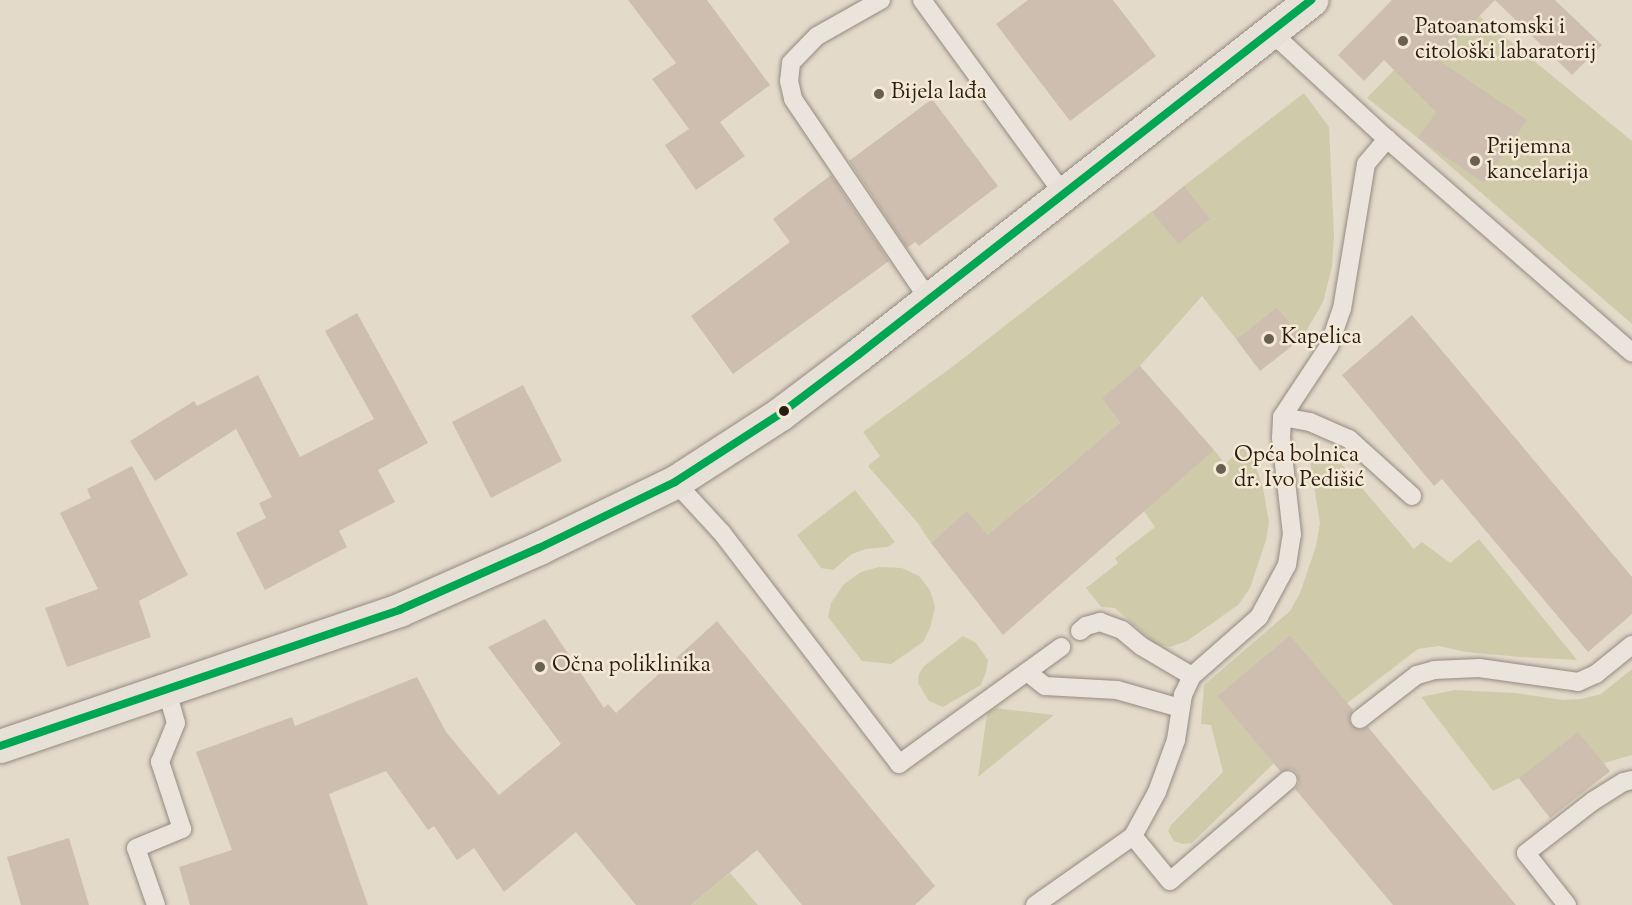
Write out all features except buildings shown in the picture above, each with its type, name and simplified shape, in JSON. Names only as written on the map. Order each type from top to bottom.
[{"type":"main road","points":[[0,746],[167,692],[399,610],[539,548],[675,482],[780,414],[930,301],[1311,0]]},
{"type":"lane","points":[[881,0],[817,36],[791,63],[789,81],[793,99],[930,301]]},
{"type":"lane","points":[[922,0],[1064,195]]},
{"type":"lane","points":[[1272,33],[1387,139],[1632,353]]},
{"type":"lane","points":[[1035,905],[1133,836],[1157,792],[1176,740],[1180,708],[1192,676],[1259,616],[1287,565],[1292,534],[1281,438],[1282,417],[1329,346],[1342,309],[1366,164],[1387,139]]},
{"type":"lane","points":[[1282,417],[1310,422],[1349,439],[1412,496]]},
{"type":"lane","points":[[675,482],[722,532],[899,764],[1061,646]]},
{"type":"lane","points":[[1080,632],[1086,626],[1101,622],[1122,630],[1141,646],[1192,676]]},
{"type":"lane","points":[[1360,719],[1417,675],[1434,670],[1479,668],[1578,682],[1596,674],[1632,645]]},
{"type":"lane","points":[[1027,672],[1045,686],[1117,690],[1180,708]]},
{"type":"lane","points":[[156,905],[136,848],[182,829],[160,762],[176,723],[167,692]]},
{"type":"lane","points":[[1133,836],[1170,881],[1288,780]]},
{"type":"lane","points":[[1567,905],[1526,853],[1593,801],[1624,782],[1632,780]]},
{"type":"shaded area","points":[[1478,15],[1632,141],[1632,324],[1418,138],[1367,98],[1394,70]]},
{"type":"shaded area","points":[[1304,93],[1329,127],[1334,235],[1332,267],[1323,302],[1302,338],[1277,307],[1236,339],[1202,296],[1140,366],[1103,398],[1130,439],[1081,456],[1026,502],[1038,516],[999,548],[967,512],[931,543],[917,522],[868,466],[880,456],[863,432],[956,364],[1152,211],[1178,244],[1184,186]]},
{"type":"shaded area","points":[[1243,447],[1255,464],[1263,488],[1269,522],[1266,540],[1250,588],[1238,605],[1187,641],[1170,647],[1155,644],[1115,608],[1101,607],[1086,588],[1118,563],[1115,558],[1155,527],[1142,508],[1214,450],[1225,464]]},
{"type":"shaded area","points":[[1326,451],[1333,454],[1414,549],[1422,542],[1450,563],[1479,539],[1577,660],[1466,652],[1439,646],[1418,649],[1346,704],[1290,635],[1217,696],[1274,763],[1192,843],[1183,844],[1174,841],[1168,831],[1171,825],[1223,772],[1211,725],[1201,724],[1204,685],[1290,611],[1300,593],[1316,546],[1320,523],[1310,462],[1316,453]]},
{"type":"shaded area","points":[[855,490],[895,542],[888,547],[866,549],[852,554],[833,570],[821,568],[797,535]]},
{"type":"shaded area","points":[[879,567],[902,568],[919,576],[930,590],[935,607],[930,628],[923,642],[891,664],[862,661],[828,617],[831,603],[844,584],[861,572]]},
{"type":"shaded area","points":[[963,636],[976,643],[988,660],[986,672],[981,685],[943,707],[929,701],[918,683],[919,674],[924,666]]},
{"type":"shaded area","points":[[1632,669],[1632,755],[1604,763],[1609,772],[1550,818],[1519,778],[1493,791],[1421,697],[1455,690],[1516,693],[1563,700],[1581,699],[1601,694]]},
{"type":"shaded area","points":[[995,708],[1054,715],[978,777],[988,712]]},
{"type":"shaded area","points":[[730,873],[758,905],[691,905]]},
{"type":"transit line","points":[[0,746],[399,610],[539,548],[675,482],[780,414],[858,355],[1311,0]]},
{"type":"place","name":"Patoanatomski i citološki labaratorij","points":[[1403,41]]},
{"type":"place","name":"Bijela lađa","points":[[879,94]]},
{"type":"place","name":"Prijemna kancelarija","points":[[1475,161]]},
{"type":"place","name":"Kapelica","points":[[1269,339]]},
{"type":"place","name":"Opća bolnica dr. Ivo Pedišić","points":[[1221,469]]},
{"type":"place","name":"Očna poliklinika","points":[[540,667]]}]
